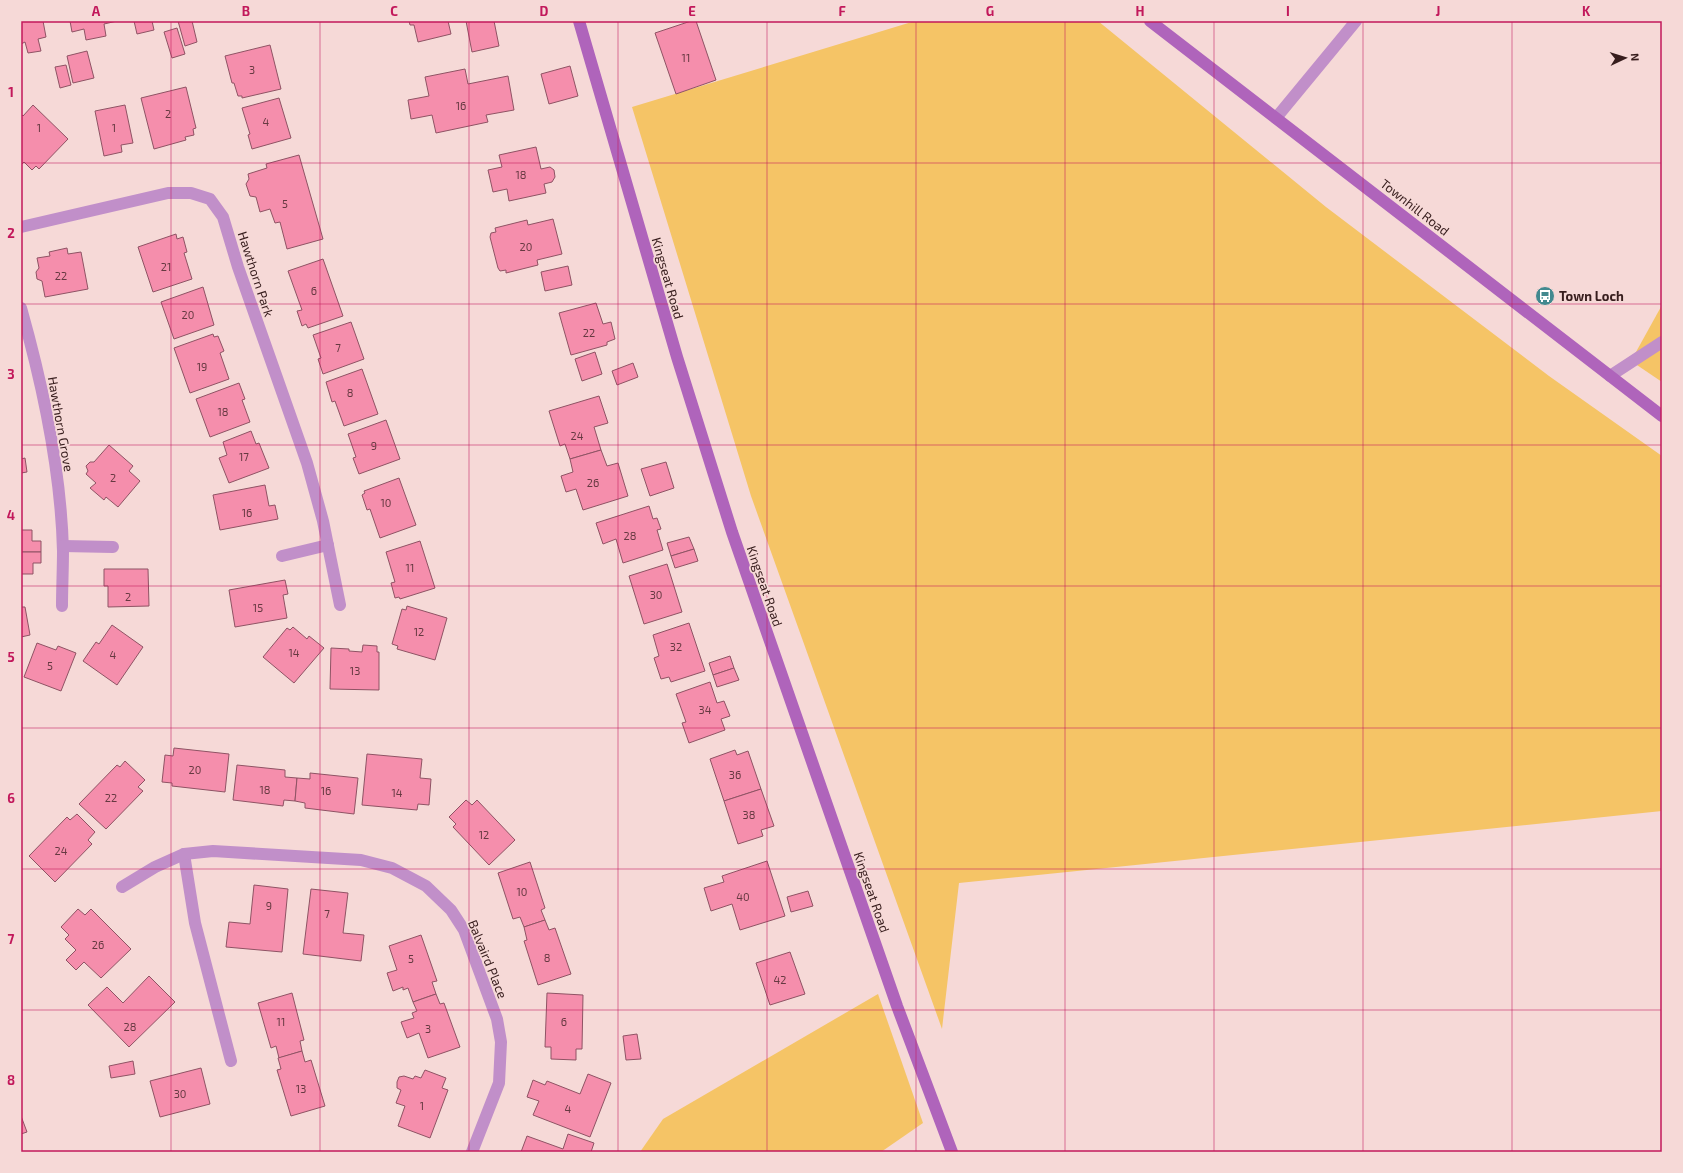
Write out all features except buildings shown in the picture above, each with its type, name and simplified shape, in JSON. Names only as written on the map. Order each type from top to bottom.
[{"type":"street","name":"Kingseat Road","points":[[579,21],[675,350],[732,532],[897,1006],[952,1152]]},
{"type":"street","name":"Townhill Road","points":[[1150,21],[1662,416]]},
{"type":"street","points":[[1276,118],[1356,21]]},
{"type":"street","name":"Hawthorn Park","points":[[21,227],[168,193],[191,193],[210,199],[222,217],[238,267],[307,463],[328,545],[340,605]]},
{"type":"street","name":"Hawthorn Grove","points":[[21,308],[35,358],[49,426],[59,498],[63,546],[62,606]]},
{"type":"street","points":[[1610,376],[1662,342]]},
{"type":"street","points":[[282,556],[328,545]]},
{"type":"street","points":[[63,546],[113,547]]},
{"type":"street","name":"Balvaird Place","points":[[122,887],[155,867],[184,854],[213,851],[361,860],[392,868],[426,886],[451,910],[464,930],[497,1019],[501,1042],[499,1083],[472,1152]]},
{"type":"street","points":[[184,854],[195,923],[231,1061]]},
{"type":"shaded area","points":[[915,21],[1098,21],[1326,207],[1549,376],[1662,456],[1662,811],[959,883],[942,1029],[751,496],[632,107]]},
{"type":"shaded area","points":[[1662,305],[1662,382],[1631,361]]},
{"type":"shaded area","points":[[878,994],[923,1123],[881,1152],[640,1152],[663,1119]]},
{"type":"place","name":"Town Loch","points":[[1545,296]]}]
